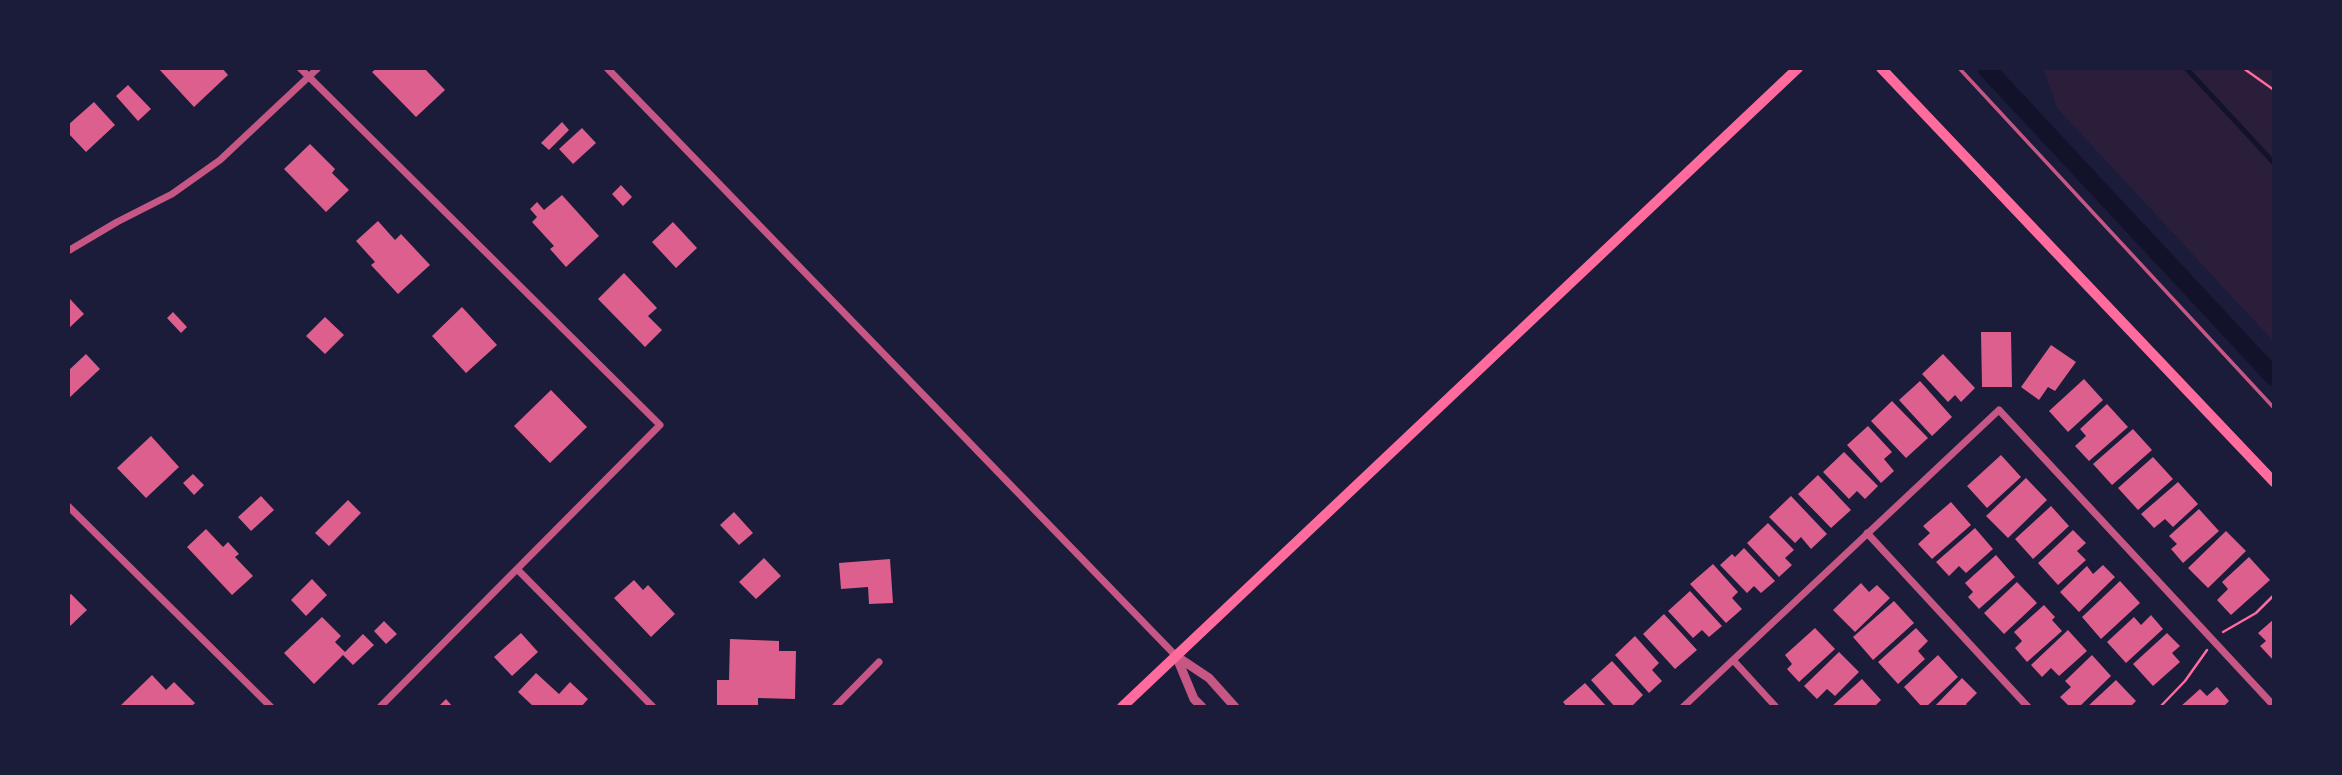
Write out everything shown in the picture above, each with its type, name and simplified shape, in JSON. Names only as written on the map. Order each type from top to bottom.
[{"type":"main road","points":[[1122,707],[1798,68]]},
{"type":"main road","points":[[1881,68],[2274,482]]},
{"type":"street","points":[[300,68],[660,425],[380,707]]},
{"type":"street","points":[[68,251],[117,222],[173,194],[201,174],[220,160],[318,68]]},
{"type":"street","points":[[607,68],[1176,656],[1209,678],[1236,707]]},
{"type":"street","points":[[1683,707],[1999,410],[2274,706]]},
{"type":"street","points":[[68,506],[271,707]]},
{"type":"street","points":[[1867,533],[2028,707]]},
{"type":"street","points":[[517,570],[653,707]]},
{"type":"street","points":[[1176,656],[1194,699],[1202,707]]},
{"type":"street","points":[[1733,660],[1776,707]]},
{"type":"street","points":[[835,707],[880,662]]},
{"type":"lane","points":[[1959,68],[2274,408]]},
{"type":"path","points":[[2243,68],[2274,90]]},
{"type":"shaded area","points":[[2043,68],[2274,68],[2274,342],[2057,108]]},
{"type":"building","points":[[158,68],[222,68],[228,75],[194,107]]},
{"type":"building","points":[[377,68],[424,68],[445,90],[416,117],[372,72]]},
{"type":"building","points":[[128,85],[151,109],[138,121],[116,96]]},
{"type":"building","points":[[94,102],[115,125],[86,152],[68,133],[68,125]]},
{"type":"building","points":[[562,122],[569,130],[549,150],[541,143]]},
{"type":"building","points":[[582,128],[596,143],[573,164],[559,149]]},
{"type":"building","points":[[310,144],[335,169],[332,173],[349,190],[326,212],[284,169]]},
{"type":"building","points":[[621,185],[632,197],[623,206],[612,194]]},
{"type":"building","points":[[562,195],[599,236],[566,267],[550,249],[554,246],[532,222],[537,217],[530,209],[537,202],[544,210]]},
{"type":"building","points":[[378,221],[395,240],[401,234],[430,265],[398,294],[371,265],[375,262],[356,241]]},
{"type":"building","points":[[673,222],[697,248],[676,268],[652,242]]},
{"type":"building","points":[[624,273],[657,308],[648,316],[662,330],[645,347],[598,299]]},
{"type":"building","points":[[70,299],[84,314],[68,329],[68,301]]},
{"type":"building","points":[[462,307],[497,345],[466,373],[432,336]]},
{"type":"building","points":[[173,312],[187,327],[181,333],[167,318]]},
{"type":"building","points":[[325,317],[344,335],[325,354],[306,336]]},
{"type":"building","points":[[1981,332],[2011,332],[2012,387],[1982,387]]},
{"type":"building","points":[[2051,345],[2076,362],[2055,391],[2048,387],[2039,400],[2021,387]]},
{"type":"building","points":[[86,354],[100,369],[68,399],[68,371]]},
{"type":"building","points":[[1943,354],[1975,388],[1961,402],[1955,395],[1948,402],[1922,374]]},
{"type":"building","points":[[2084,379],[2103,400],[2068,432],[2049,411]]},
{"type":"building","points":[[1920,381],[1952,417],[1932,436],[1899,400]]},
{"type":"building","points":[[551,390],[587,427],[550,463],[514,426]]},
{"type":"building","points":[[1892,401],[1928,438],[1906,458],[1871,421]]},
{"type":"building","points":[[2107,404],[2128,427],[2089,461],[2075,446],[2086,436],[2080,429]]},
{"type":"building","points":[[1868,426],[1892,452],[1884,459],[1894,471],[1881,483],[1847,445]]},
{"type":"building","points":[[2133,429],[2152,450],[2112,485],[2093,464]]},
{"type":"building","points":[[151,436],[179,467],[146,498],[117,468]]},
{"type":"building","points":[[1844,452],[1878,486],[1865,499],[1857,491],[1849,499],[1823,472]]},
{"type":"building","points":[[2001,455],[2021,477],[1987,508],[1967,486]]},
{"type":"building","points":[[2153,457],[2173,479],[2138,510],[2118,488]]},
{"type":"building","points":[[193,474],[204,485],[194,495],[183,483]]},
{"type":"building","points":[[1818,475],[1851,510],[1831,528],[1798,494]]},
{"type":"building","points":[[2026,478],[2047,500],[2008,538],[1986,516]]},
{"type":"building","points":[[2178,482],[2198,504],[2173,527],[2165,519],[2154,528],[2141,514]]},
{"type":"building","points":[[261,496],[274,510],[251,531],[238,517]]},
{"type":"building","points":[[1791,496],[1827,534],[1811,549],[1801,537],[1795,543],[1769,517]]},
{"type":"building","points":[[348,500],[361,513],[329,546],[315,533]]},
{"type":"building","points":[[1951,502],[1971,525],[1932,559],[1918,544],[1930,533],[1923,526]]},
{"type":"building","points":[[2051,506],[2069,526],[2033,559],[2015,539]]},
{"type":"building","points":[[2199,509],[2219,531],[2183,563],[2171,549],[2177,544],[2169,536]]},
{"type":"building","points":[[734,512],[753,533],[739,545],[720,525]]},
{"type":"building","points":[[1768,523],[1794,550],[1785,558],[1792,565],[1779,577],[1747,543]]},
{"type":"building","points":[[1975,528],[1993,549],[1966,573],[1959,566],[1949,576],[1936,562]]},
{"type":"building","points":[[206,529],[223,547],[228,542],[239,554],[235,557],[253,576],[232,595],[187,547]]},
{"type":"building","points":[[2073,530],[2086,543],[2077,551],[2086,560],[2058,585],[2038,563]]},
{"type":"building","points":[[2226,531],[2246,551],[2208,588],[2188,568]]},
{"type":"building","points":[[1744,548],[1775,581],[1761,593],[1754,586],[1747,593],[1720,565],[1732,554],[1735,557]]},
{"type":"building","points":[[1996,555],[2015,577],[1979,609],[1968,597],[1973,592],[1965,583]]},
{"type":"building","points":[[2249,557],[2270,580],[2231,615],[2217,600],[2228,589],[2222,582]]},
{"type":"building","points":[[764,558],[781,576],[756,599],[739,582]]},
{"type":"building","points":[[890,559],[893,603],[869,604],[868,587],[841,589],[839,563]]},
{"type":"building","points":[[1713,564],[1738,592],[1732,598],[1742,609],[1726,623],[1690,584]]},
{"type":"building","points":[[2103,565],[2115,577],[2079,612],[2060,592],[2087,566],[2093,574]]},
{"type":"building","points":[[312,579],[327,595],[306,616],[291,600]]},
{"type":"building","points":[[634,580],[643,590],[648,585],[675,614],[651,637],[614,598]]},
{"type":"building","points":[[2120,581],[2140,603],[2101,639],[2082,617]]},
{"type":"building","points":[[2017,582],[2037,603],[2004,634],[1984,613]]},
{"type":"building","points":[[1861,583],[1869,592],[1877,585],[1890,598],[1855,632],[1833,610]]},
{"type":"building","points":[[1690,591],[1722,626],[1709,637],[1702,630],[1693,638],[1668,611]]},
{"type":"building","points":[[71,594],[87,610],[68,628],[68,596]]},
{"type":"building","points":[[1894,601],[1914,623],[1873,660],[1853,637]]},
{"type":"building","points":[[2044,605],[2055,617],[2052,620],[2062,631],[2027,662],[2015,648],[2022,641],[2014,632]]},
{"type":"building","points":[[1664,614],[1697,650],[1675,669],[1643,634]]},
{"type":"building","points":[[2151,615],[2163,629],[2126,663],[2107,642],[2134,617],[2141,625]]},
{"type":"building","points":[[322,617],[341,636],[335,642],[345,652],[363,634],[374,645],[353,665],[343,655],[314,684],[284,653]]},
{"type":"building","points":[[2274,619],[2274,661],[2260,646],[2266,641],[2258,633]]},
{"type":"building","points":[[384,621],[397,634],[386,644],[374,631]]},
{"type":"building","points":[[1815,628],[1835,649],[1799,682],[1787,669],[1792,664],[1785,655]]},
{"type":"building","points":[[1916,628],[1928,641],[1918,651],[1925,659],[1898,684],[1878,662]]},
{"type":"building","points":[[2068,630],[2087,651],[2059,676],[2051,668],[2042,677],[2031,665]]},
{"type":"building","points":[[521,633],[538,652],[512,676],[494,657]]},
{"type":"building","points":[[2167,633],[2180,646],[2172,653],[2180,662],[2153,686],[2133,664]]},
{"type":"building","points":[[1635,636],[1659,663],[1652,670],[1662,681],[1649,693],[1615,655]]},
{"type":"building","points":[[730,639],[779,641],[779,651],[796,651],[795,699],[758,698],[758,707],[717,707],[717,680],[729,680]]},
{"type":"building","points":[[1839,652],[1859,672],[1835,696],[1827,689],[1817,699],[1804,686]]},
{"type":"building","points":[[1938,655],[1958,677],[1926,707],[1922,707],[1904,687]]},
{"type":"building","points":[[2092,655],[2111,676],[2079,707],[2070,707],[2060,697],[2071,687],[2065,681]]},
{"type":"building","points":[[1612,661],[1643,695],[1631,707],[1615,707],[1591,680]]},
{"type":"building","points":[[536,673],[559,694],[570,682],[588,699],[581,707],[534,707],[518,692]]},
{"type":"building","points":[[152,675],[166,690],[174,682],[195,703],[191,707],[119,707]]},
{"type":"building","points":[[1962,678],[1977,693],[1966,704],[1968,707],[1934,707]]},
{"type":"building","points":[[1862,679],[1881,700],[1874,707],[1831,707]]},
{"type":"building","points":[[2116,680],[2136,701],[2130,707],[2087,707]]},
{"type":"building","points":[[1585,683],[1607,707],[1567,707],[1563,702]]},
{"type":"building","points":[[2217,687],[2229,701],[2223,707],[2180,707],[2200,689],[2207,696]]},
{"type":"building","points":[[446,699],[453,707],[438,707]]},
{"type":"waterway","points":[[1986,68],[2274,377]]},
{"type":"waterway","points":[[2186,68],[2274,163]]}]
